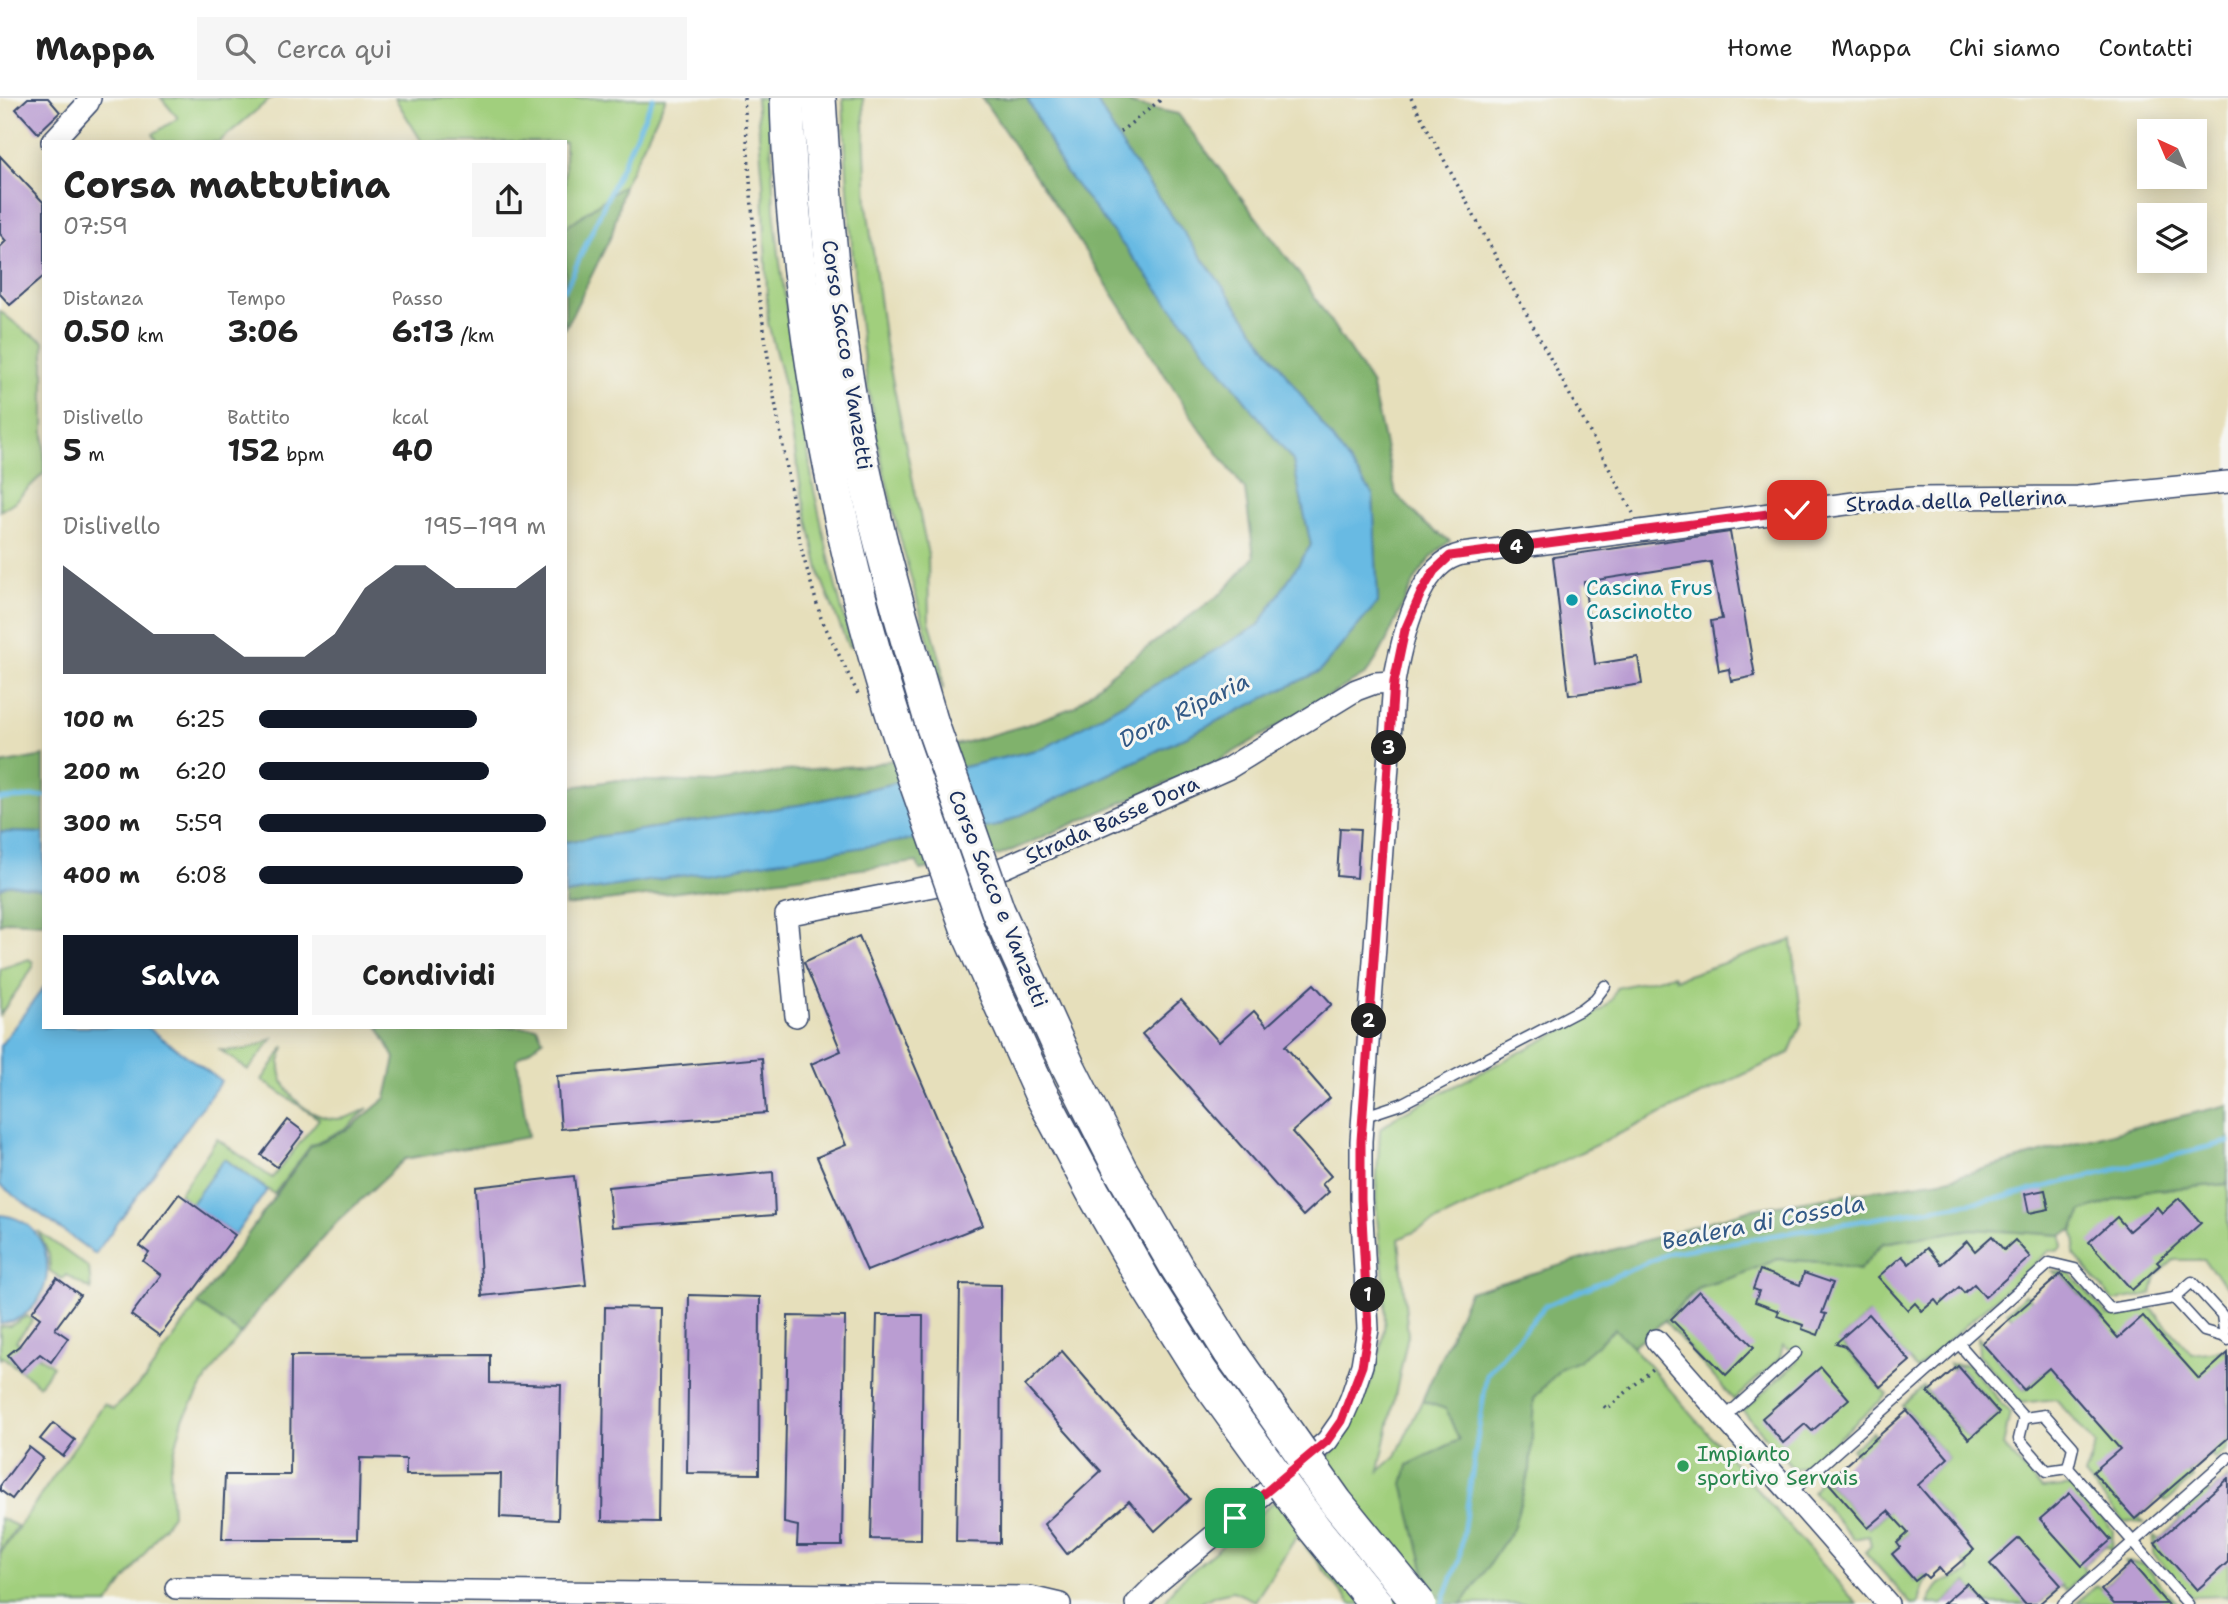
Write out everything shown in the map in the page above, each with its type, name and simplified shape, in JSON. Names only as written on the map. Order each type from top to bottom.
[{"type":"main road","name":"Corso Sacco e Vanzetti","points":[[787,98],[794,217],[806,324],[829,468],[861,608],[902,746],[970,936],[1040,1093],[1147,1286],[1201,1372],[1314,1528],[1376,1604]]},
{"type":"main road","name":"Corso Sacco e Vanzetti","points":[[819,98],[827,218],[846,374],[865,476],[896,602],[932,724],[998,911],[1068,1066],[1120,1169],[1176,1266],[1244,1373],[1336,1502],[1419,1604]]},
{"type":"street","points":[[54,140],[90,98]]},
{"type":"street","name":"Strada della Pellerina","points":[[1136,1604],[1157,1583],[1327,1441],[1341,1421],[1362,1366],[1368,1329],[1361,1199],[1362,1117],[1394,682],[1400,648],[1421,593],[1434,571],[1450,556],[1854,503],[1914,498],[2078,497],[2228,482]]},
{"type":"street","name":"Strada Basse Dora","points":[[796,1016],[786,915],[968,879],[1005,867],[1227,769],[1356,690],[1375,683],[1394,682]]},
{"type":"street","points":[[1663,1348],[1888,1604]]},
{"type":"street","points":[[176,1588],[1030,1597],[1060,1604]]},
{"type":"lane","points":[[1362,1117],[1401,1104],[1548,1027],[1595,999],[1605,986]]},
{"type":"lane","points":[[1790,1493],[2050,1263],[2075,1269],[2110,1309],[2174,1298],[2192,1282],[2222,1315],[2227,1339]]},
{"type":"lane","points":[[2174,1298],[2204,1331],[2227,1339]]},
{"type":"lane","points":[[1959,1344],[2024,1418]]},
{"type":"lane","points":[[1724,1418],[1796,1353]]},
{"type":"lane","points":[[2024,1418],[2045,1415],[2073,1447],[2068,1468]]},
{"type":"lane","points":[[2024,1418],[2019,1439],[2047,1471],[2068,1468]]},
{"type":"lane","points":[[2063,1604],[2228,1458]]},
{"type":"lane","points":[[2068,1468],[2188,1604]]},
{"type":"path","points":[[744,98],[758,289],[802,552],[821,618],[862,707]]},
{"type":"path","points":[[1120,132],[1163,98]]},
{"type":"path","points":[[1411,98],[1642,531]]},
{"type":"path","points":[[1604,1406],[1607,1409],[1642,1376],[1663,1348]]},
{"type":"green space","points":[[161,98],[271,98],[221,140],[157,140],[153,134],[178,118]]},
{"type":"green space","points":[[395,98],[666,98],[624,185],[567,227],[567,140],[421,140]]},
{"type":"green space","points":[[756,98],[769,98],[774,209],[780,263],[813,486],[852,647],[848,646],[821,578],[802,494],[783,380],[768,323],[763,182]]},
{"type":"green space","points":[[843,98],[863,98],[867,205],[885,344],[928,555],[929,620],[941,662],[943,690],[910,575],[872,414],[855,279]]},
{"type":"green space","points":[[982,98],[1027,98],[1064,170],[1293,461],[1311,545],[1259,625],[1045,748],[805,804],[567,842],[567,788],[617,780],[716,783],[785,771],[871,765],[967,742],[1026,725],[1074,707],[1111,674],[1223,592],[1254,557],[1245,490],[1197,425],[1058,209]]},
{"type":"green space","points":[[1095,98],[1128,98],[1131,104],[1178,114],[1300,275],[1371,383],[1396,494],[1425,524],[1450,541],[1435,554],[1412,585],[1387,640],[1366,674],[1220,760],[1001,855],[920,870],[917,862],[567,906],[567,894],[997,826],[1320,671],[1378,602],[1373,495],[1125,151]]},
{"type":"green space","points":[[624,185],[612,234],[567,325],[567,227]]},
{"type":"green space","points":[[0,311],[26,332],[42,340],[42,475],[14,502],[0,511]]},
{"type":"green space","points":[[42,756],[42,833],[0,832],[0,764]]},
{"type":"green space","points":[[10,884],[42,889],[42,923],[7,921],[0,924],[0,888]]},
{"type":"green space","points":[[1792,940],[1802,1022],[1789,1053],[1399,1239],[1408,1335],[1379,1471],[1396,1456],[1422,1401],[1446,1409],[1459,1440],[1408,1465],[1428,1583],[1446,1604],[1351,1604],[1297,1536],[1255,1601],[1233,1591],[1215,1595],[1199,1604],[1164,1604],[1175,1585],[1331,1454],[1361,1405],[1376,1368],[1384,1330],[1384,1283],[1376,1199],[1380,1129],[1400,1114],[1602,1010],[1612,999],[1616,988],[1673,975],[1676,979]]},
{"type":"green space","points":[[29,959],[33,962],[33,967],[0,1015],[0,969]]},
{"type":"green space","points":[[379,1029],[538,1029],[543,1040],[517,1059],[528,1137],[405,1159],[337,1222],[260,1308],[241,1334],[198,1304],[311,1146],[350,1128],[386,1098],[395,1058]]},
{"type":"green space","points":[[274,1037],[248,1070],[220,1050],[248,1048]]},
{"type":"green space","points":[[285,1046],[280,1062],[284,1083],[306,1109],[326,1118],[337,1119],[349,1117],[368,1108],[348,1127],[311,1145],[274,1194],[225,1159],[191,1204],[179,1194],[217,1139],[272,1178],[319,1119],[262,1080]]},
{"type":"green space","points":[[2228,1105],[2228,1184],[2144,1191],[2082,1211],[2073,1230],[2062,1235],[1972,1229],[1883,1243],[1859,1270],[1821,1262],[1778,1259],[1734,1277],[1699,1287],[1654,1330],[1632,1346],[1615,1329],[1578,1361],[1561,1368],[1534,1398],[1530,1469],[1513,1529],[1462,1604],[1446,1604],[1428,1584],[1403,1484],[1408,1465],[1459,1440],[1446,1409],[1422,1401],[1469,1292],[1752,1209],[1947,1179],[2131,1128]]},
{"type":"green space","points":[[2228,1184],[2228,1287],[2203,1260],[2174,1260],[2156,1276],[2152,1294],[2113,1301],[2074,1254],[2076,1242],[2073,1230],[2082,1211],[2144,1191]]},
{"type":"green space","points":[[1972,1229],[2062,1235],[2062,1247],[2057,1251],[2050,1250],[1917,1369],[1868,1315],[1839,1341],[1887,1395],[1809,1464],[1794,1469],[1743,1411],[1795,1364],[1800,1355],[1783,1345],[1780,1358],[1734,1400],[1664,1320],[1700,1287],[1778,1259],[1821,1262],[1859,1270],[1883,1243]]},
{"type":"green space","points":[[38,1231],[89,1268],[91,1290],[66,1275],[62,1279],[50,1271],[49,1254]]},
{"type":"green space","points":[[2053,1271],[2070,1273],[2108,1316],[2152,1309],[2192,1354],[2225,1350],[2228,1354],[2228,1448],[2215,1459],[2210,1454],[2189,1472],[2193,1478],[2166,1502],[2161,1496],[2138,1517],[2143,1523],[2123,1521],[2085,1476],[2096,1445],[2056,1399],[2021,1403],[1979,1355],[1978,1337],[2024,1390],[2053,1364],[2007,1312],[2026,1294],[2073,1347],[2103,1320],[2062,1274],[2058,1276]]},
{"type":"green space","points":[[198,1304],[241,1334],[207,1378],[183,1419],[170,1468],[172,1515],[108,1604],[0,1604],[0,1554],[104,1404],[113,1409],[144,1380]]},
{"type":"green space","points":[[27,1316],[33,1320],[16,1341],[53,1366],[39,1385],[3,1357],[0,1359],[0,1327],[10,1326]]},
{"type":"green space","name":"Impianto sportivo Servais","points":[[1615,1329],[1857,1604],[1462,1604],[1530,1469],[1534,1398],[1561,1368],[1578,1361]]},
{"type":"green space","points":[[1949,1364],[1968,1365],[2010,1413],[2003,1446],[2042,1489],[2074,1486],[2113,1530],[2112,1550],[2106,1545],[2082,1566],[2086,1572],[2066,1590],[2061,1585],[2039,1604],[1986,1604],[1967,1583],[1943,1604],[1928,1604],[1937,1587],[1945,1581],[1970,1572],[1940,1532],[1950,1522],[1931,1500],[1908,1533],[1897,1543],[1900,1547],[1892,1554],[1915,1581],[1924,1574],[1928,1578],[1919,1603],[1911,1604],[1865,1552],[1871,1546],[1869,1536],[1853,1539],[1813,1492],[1822,1476],[1869,1528],[1898,1502],[1852,1449],[1872,1432],[1918,1484],[1948,1458],[1902,1405],[1923,1387],[1969,1439],[1999,1413],[1958,1366],[1953,1370]]},
{"type":"green space","points":[[2228,1478],[2228,1598],[2191,1597],[2153,1554],[2154,1536],[2159,1540],[2180,1520],[2176,1514],[2204,1489],[2210,1494]]},
{"type":"green space","points":[[0,1518],[17,1526],[0,1552]]},
{"type":"green space","points":[[2125,1562],[2143,1564],[2178,1604],[2077,1603],[2097,1585],[2102,1589],[2128,1566]]},
{"type":"water","name":"Dora Riparia","points":[[1027,98],[1095,98],[1125,151],[1373,495],[1378,602],[1320,671],[997,826],[567,894],[567,842],[805,804],[1045,748],[1259,625],[1311,545],[1293,461],[1064,170]]},
{"type":"water","points":[[0,832],[42,833],[42,889],[10,884],[0,888]]},
{"type":"water","points":[[42,990],[42,1029],[150,1029],[221,1081],[95,1254],[0,1185],[0,1046]]},
{"type":"water","points":[[224,1159],[267,1190],[235,1235],[191,1204]]},
{"type":"water","points":[[0,1215],[21,1221],[35,1233],[44,1249],[47,1268],[44,1287],[35,1304],[21,1317],[0,1324]]},
{"type":"building","points":[[28,98],[48,98],[60,112],[38,133],[16,109]]},
{"type":"building","points":[[0,156],[42,201],[42,278],[10,305],[0,294],[0,247],[6,241],[0,234]]},
{"type":"building","name":"Cascina Frus Cascinotto","points":[[1730,532],[1755,676],[1731,681],[1729,669],[1719,671],[1711,621],[1722,619],[1711,562],[1584,582],[1595,664],[1638,657],[1642,684],[1569,695],[1553,557]]},
{"type":"building","points":[[1340,828],[1360,829],[1357,878],[1337,876]]},
{"type":"building","points":[[859,936],[983,1225],[867,1271],[817,1157],[846,1145],[811,1064],[841,1051],[804,962]]},
{"type":"building","points":[[1314,984],[1332,1004],[1285,1046],[1330,1098],[1292,1132],[1331,1176],[1322,1184],[1329,1192],[1303,1216],[1142,1034],[1181,1000],[1219,1042],[1254,1011],[1267,1026]]},
{"type":"building","points":[[762,1058],[766,1113],[561,1129],[557,1076]]},
{"type":"building","points":[[288,1120],[304,1132],[277,1167],[261,1155]]},
{"type":"building","points":[[773,1172],[775,1215],[612,1227],[608,1187]]},
{"type":"building","points":[[574,1176],[586,1285],[482,1296],[476,1187]]},
{"type":"building","points":[[2045,1190],[2049,1209],[2029,1213],[2025,1194]]},
{"type":"building","points":[[179,1194],[235,1235],[160,1336],[131,1315],[161,1275],[143,1261],[149,1253],[140,1246]]},
{"type":"building","points":[[2179,1198],[2201,1223],[2157,1262],[2160,1265],[2132,1290],[2089,1242],[2117,1217],[2129,1231],[2157,1207],[2162,1213]]},
{"type":"building","points":[[1992,1236],[2004,1250],[2015,1240],[2030,1257],[1985,1297],[1974,1284],[1964,1293],[1959,1287],[1939,1305],[1935,1300],[1922,1311],[1915,1303],[1908,1310],[1878,1277],[1902,1256],[1909,1264],[1927,1248],[1941,1264],[1967,1241],[1975,1251]]},
{"type":"building","points":[[1760,1270],[1800,1285],[1804,1273],[1833,1283],[1822,1313],[1826,1314],[1818,1335],[1802,1329],[1803,1325],[1777,1316],[1779,1311],[1755,1302],[1759,1291],[1753,1289]]},
{"type":"building","points":[[2061,1274],[2118,1338],[2143,1316],[2199,1379],[2228,1353],[2228,1438],[2135,1519],[2093,1472],[2120,1449],[2049,1368],[2024,1390],[1982,1343]]},
{"type":"building","points":[[57,1278],[80,1295],[55,1329],[68,1338],[51,1362],[40,1354],[21,1371],[8,1355],[19,1346],[40,1318],[32,1312]]},
{"type":"building","points":[[960,1284],[1001,1285],[1000,1543],[956,1542]]},
{"type":"building","points":[[1699,1291],[1754,1347],[1726,1375],[1671,1319]]},
{"type":"building","points":[[689,1295],[760,1297],[759,1474],[687,1473]]},
{"type":"building","points":[[605,1307],[661,1308],[658,1522],[602,1521]]},
{"type":"building","points":[[1869,1314],[1910,1361],[1880,1387],[1845,1346],[1836,1343]]},
{"type":"building","points":[[877,1315],[923,1315],[921,1540],[871,1539]]},
{"type":"building","points":[[788,1316],[845,1317],[842,1546],[797,1546],[798,1526],[784,1523]]},
{"type":"building","points":[[1062,1351],[1190,1499],[1155,1531],[1129,1501],[1067,1554],[1044,1524],[1101,1471],[1025,1386]]},
{"type":"building","points":[[490,1355],[490,1383],[561,1385],[558,1520],[500,1517],[501,1474],[406,1475],[406,1459],[360,1458],[358,1539],[222,1539],[225,1475],[290,1475],[291,1356]]},
{"type":"building","points":[[1958,1366],[1999,1413],[1969,1439],[1928,1392]]},
{"type":"building","points":[[1821,1367],[1849,1399],[1812,1431],[1805,1424],[1783,1443],[1762,1418]]},
{"type":"building","points":[[1907,1411],[1948,1458],[1918,1485],[1974,1550],[1945,1575],[1939,1568],[1928,1578],[1924,1574],[1915,1581],[1892,1554],[1900,1547],[1897,1543],[1908,1533],[1888,1511],[1868,1528],[1827,1481]]},
{"type":"building","points":[[53,1423],[75,1440],[63,1456],[40,1439]]},
{"type":"building","points":[[29,1447],[43,1458],[12,1499],[0,1490],[0,1486]]},
{"type":"building","points":[[2228,1478],[2228,1562],[2197,1590],[2155,1543]]},
{"type":"building","points":[[2070,1493],[2111,1540],[2082,1566],[2040,1519]]},
{"type":"building","points":[[2019,1538],[2061,1585],[2039,1604],[2025,1604],[1990,1564]]},
{"type":"building","points":[[2131,1563],[2167,1604],[2114,1604],[2101,1590]]},
{"type":"building","points":[[1967,1583],[1986,1604],[1943,1604]]},
{"type":"waterway","points":[[567,286],[653,98]]},
{"type":"waterway","points":[[0,799],[42,796]]},
{"type":"waterway","name":"Bealera di Cossola","points":[[1442,1604],[1459,1560],[1487,1374],[1545,1306],[1672,1252],[1999,1198],[2228,1142]]},
{"type":"place","name":"Cascina Frus Cascinotto","points":[[1572,600]]},
{"type":"place","name":"Impianto sportivo Servais","points":[[1683,1466]]},
{"type":"route","points":[[1235,1518],[1327,1441],[1341,1421],[1362,1366],[1368,1329],[1361,1199],[1361,1141],[1394,682],[1405,630],[1421,593],[1434,571],[1450,556],[1797,510]]}]
